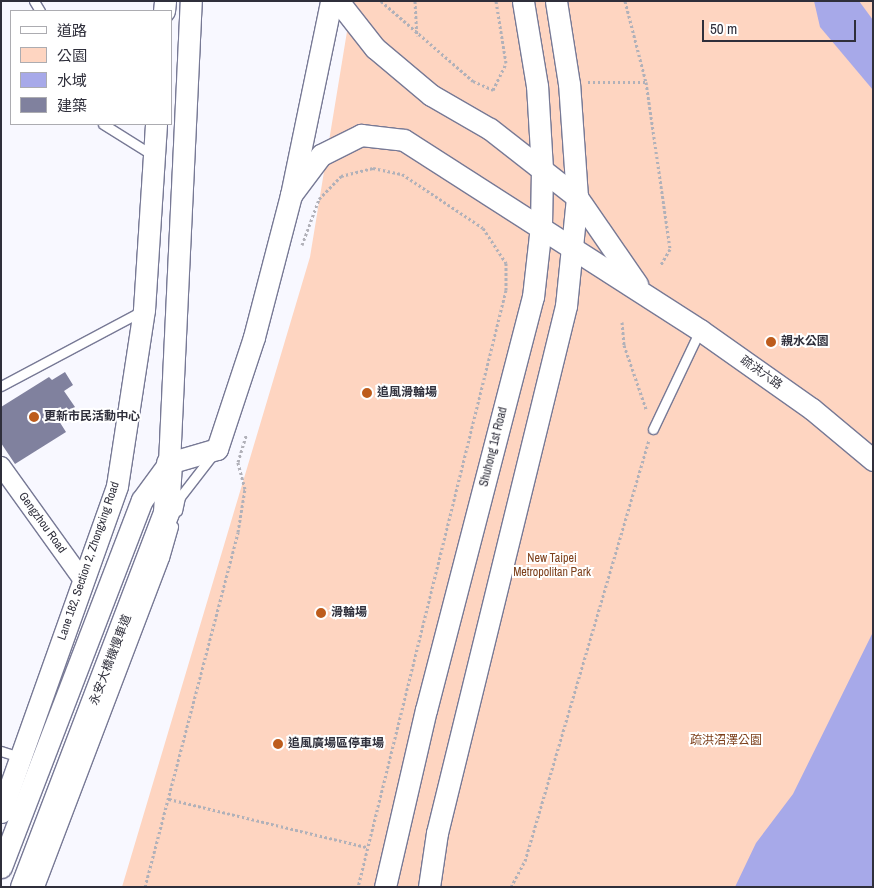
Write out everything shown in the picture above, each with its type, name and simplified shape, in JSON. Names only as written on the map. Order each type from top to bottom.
[{"type":"main road","points":[[23,887],[166,512],[169,463]]},
{"type":"street","points":[[1,867],[142,500],[169,463],[191,1]]},
{"type":"street","points":[[169,463],[217,449],[254,337],[291,195],[331,1]]},
{"type":"street","points":[[338,1],[375,48],[431,95],[490,129],[577,197]]},
{"type":"street","name":"Shuhong 1st Road","points":[[385,887],[426,710],[533,298],[541,226],[542,169],[537,86],[523,1]]},
{"type":"street","points":[[429,887],[439,824],[566,306],[574,248],[577,197],[569,84],[556,1]]},
{"type":"street","name":"Lane 182, Section 2, Zhongxing Road","points":[[1,812],[11,754],[83,580],[116,486],[144,310],[156,125]]},
{"type":"street","name":"疏洪六路","points":[[291,195],[321,155],[361,135],[404,140],[541,226],[700,330],[812,409],[873,460]]},
{"type":"street","name":"疏洪六路","points":[[577,197],[643,292]]},
{"type":"street","name":"Gengzhou Road","points":[[1,466],[83,580]]},
{"type":"lane","points":[[106,125],[154,156]]},
{"type":"lane","points":[[1,386],[144,310]]},
{"type":"lane","points":[[653,429],[700,330]]},
{"type":"lane","name":"永安大橋機慢車道","points":[[38,887],[164,558],[180,497],[217,449]]},
{"type":"path","points":[[381,1],[417,36],[473,81],[493,90],[506,64],[496,1]]},
{"type":"path","points":[[415,1],[417,36]]},
{"type":"path","points":[[625,1],[646,82],[670,249],[660,266]]},
{"type":"path","points":[[587,82],[646,82]]},
{"type":"path","points":[[299,253],[319,199],[341,176],[373,168],[402,174],[483,228],[506,263],[506,290],[366,847],[358,887]]},
{"type":"path","points":[[511,887],[525,861],[653,429],[624,345],[622,322]]},
{"type":"path","points":[[145,887],[238,532],[245,489],[238,462],[249,424]]},
{"type":"path","points":[[169,799],[366,847]]},
{"type":"green space","name":"New Taipei Metropolitan Park","points":[[352,1],[873,1],[873,887],[122,887],[310,257]]},
{"type":"water","points":[[814,1],[859,1],[873,20],[873,90],[820,27]]},
{"type":"water","points":[[873,632],[873,887],[735,887],[756,843],[793,794]]},
{"type":"building","name":"更新市民活動中心","points":[[65,372],[73,385],[64,391],[75,407],[74,412],[59,421],[66,432],[15,464],[1,443],[1,407],[49,377],[52,380]]},
{"type":"place","name":"親水公園","points":[[771,342]]},
{"type":"place","name":"追風滑輪場","points":[[367,393]]},
{"type":"place","name":"更新市民活動中心","points":[[34,417]]},
{"type":"place","name":"滑輪場","points":[[321,613]]},
{"type":"place","name":"追風廣場區停車場","points":[[278,744]]},
{"type":"park label","name":"疏洪沼澤公園","points":[[726,741]]}]
